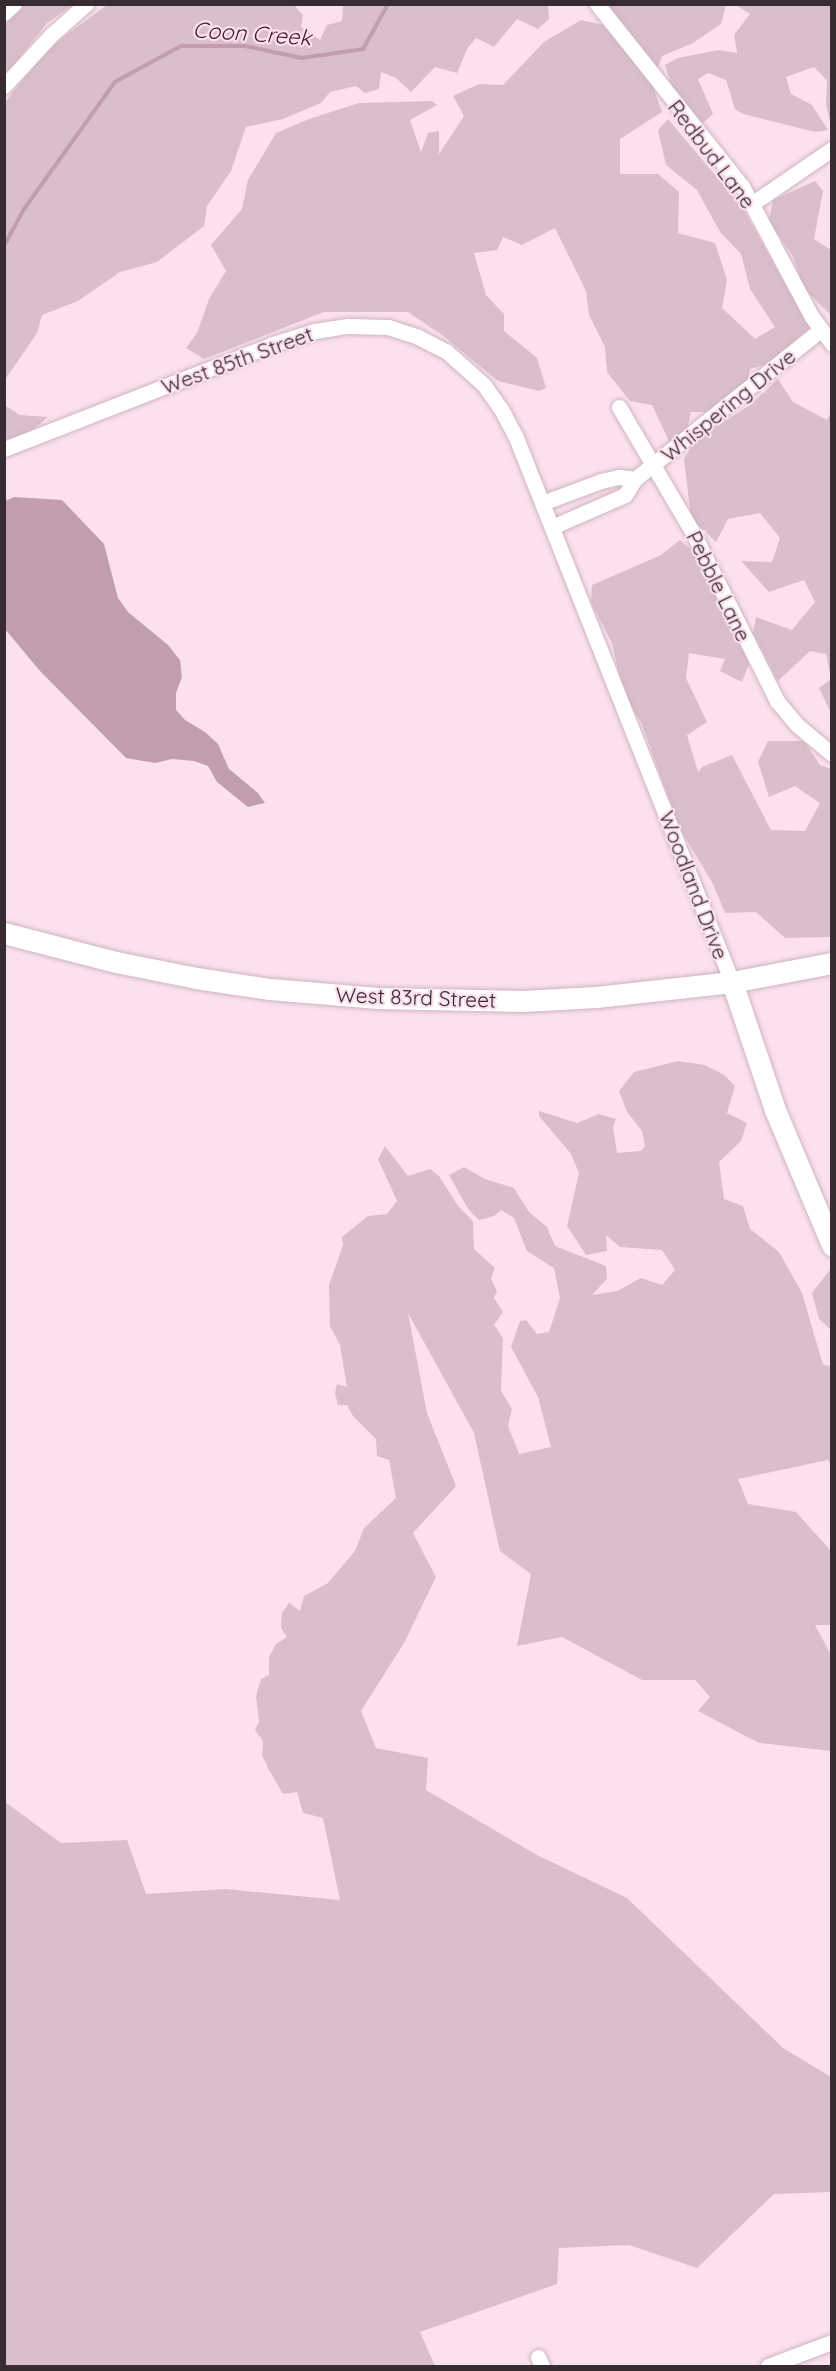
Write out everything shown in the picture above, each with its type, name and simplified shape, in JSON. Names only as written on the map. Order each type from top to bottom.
[{"type":"main road","name":"West 83rd Street","points":[[4,933],[116,962],[196,978],[270,989],[378,998],[523,1001],[661,992],[732,982],[831,963]]},
{"type":"main road","name":"Woodland Drive","points":[[732,982],[775,1110],[831,1245]]},
{"type":"street","points":[[4,13],[14,4]]},
{"type":"street","points":[[4,86],[51,35],[86,4]]},
{"type":"street","name":"Redbud Lane","points":[[597,4],[742,186],[820,330],[831,344]]},
{"type":"street","points":[[753,203],[831,149]]},
{"type":"street","name":"West 85th Street","points":[[4,449],[273,344],[315,331],[365,325],[388,327],[418,337],[446,351],[466,367],[501,409],[552,526]]},
{"type":"street","name":"Whispering Drive","points":[[552,526],[625,495],[635,479],[820,330]]},
{"type":"street","name":"Pebble Lane","points":[[619,407],[652,467],[694,535],[777,701],[797,725],[831,754]]},
{"type":"street","points":[[542,503],[601,481],[619,477],[635,479]]},
{"type":"street","name":"Woodland Drive","points":[[552,526],[732,982]]},
{"type":"street","points":[[768,2367],[831,2342]]},
{"type":"shaded area","points":[[24,5],[73,5],[47,23],[5,76],[5,24]]},
{"type":"shaded area","points":[[107,5],[294,5],[303,15],[301,27],[320,40],[327,25],[342,21],[343,5],[548,5],[549,19],[538,29],[517,19],[494,47],[476,38],[467,49],[457,73],[435,67],[411,92],[396,78],[381,72],[379,89],[365,93],[356,86],[330,92],[321,103],[283,119],[246,127],[231,171],[207,206],[204,226],[157,262],[120,272],[78,301],[42,315],[37,333],[5,380],[5,102],[49,48]]},
{"type":"shaded area","points":[[606,5],[726,5],[721,24],[693,43],[662,56],[658,67],[649,64]]},
{"type":"shaded area","points":[[736,5],[831,5],[831,125],[826,104],[827,80],[814,67],[786,77],[791,94],[812,105],[828,130],[815,132],[743,114],[735,109],[726,80],[708,73],[698,79],[713,114],[703,123],[691,116],[673,91],[665,65],[678,58],[719,50],[737,53],[734,35],[750,14]]},
{"type":"shaded area","points":[[581,20],[603,25],[652,84],[662,112],[620,139],[620,174],[658,174],[679,192],[678,233],[715,243],[727,280],[722,308],[755,339],[775,327],[750,289],[741,254],[720,232],[697,190],[666,165],[658,130],[668,119],[742,207],[810,328],[767,364],[750,369],[750,381],[707,412],[691,412],[686,434],[670,443],[652,405],[630,401],[607,372],[605,347],[589,315],[586,291],[555,228],[522,245],[503,237],[497,250],[474,253],[486,295],[504,314],[504,331],[537,358],[546,388],[539,391],[498,381],[442,335],[408,312],[324,312],[204,359],[186,348],[197,333],[209,299],[226,271],[211,245],[242,209],[248,180],[276,133],[309,119],[359,103],[432,101],[437,105],[410,120],[421,152],[428,133],[439,131],[439,154],[464,116],[453,96],[479,84],[503,85],[544,42]]},
{"type":"shaded area","points":[[815,181],[823,191],[814,239],[831,250],[831,315],[802,287],[794,258],[769,221],[773,200]]},
{"type":"shaded area","points":[[778,379],[793,402],[827,420],[831,412],[831,679],[826,654],[810,651],[778,681],[753,633],[756,617],[792,630],[815,602],[804,580],[769,592],[741,561],[772,562],[780,538],[760,513],[728,519],[716,542],[691,518],[684,459],[695,441],[750,405]]},
{"type":"shaded area","points":[[4,405],[20,415],[48,417],[33,430],[5,441]]},
{"type":"shaded area","points":[[14,497],[62,500],[104,544],[118,598],[128,612],[168,645],[180,660],[182,677],[176,693],[176,710],[185,720],[205,732],[218,744],[229,769],[258,793],[265,803],[248,807],[217,782],[208,766],[194,761],[172,759],[155,763],[126,758],[40,671],[5,629],[5,501]]},
{"type":"shaded area","points":[[680,540],[701,558],[749,664],[742,682],[720,671],[725,659],[689,653],[686,678],[707,722],[687,735],[698,772],[702,767],[732,755],[771,830],[805,831],[820,803],[795,786],[769,797],[758,762],[768,741],[804,741],[820,765],[831,769],[831,937],[785,938],[756,912],[725,913],[713,884],[680,829],[641,722],[624,695],[612,643],[591,602],[592,585],[661,555]]},
{"type":"shaded area","points":[[831,679],[831,713],[819,688]]},
{"type":"shaded area","points":[[678,1061],[705,1065],[724,1075],[735,1086],[727,1113],[747,1123],[741,1141],[719,1162],[724,1199],[743,1206],[750,1229],[779,1252],[802,1293],[823,1365],[831,1366],[831,1465],[828,1460],[738,1479],[748,1504],[796,1512],[831,1551],[831,1625],[815,1625],[831,1655],[831,1751],[759,1743],[698,1711],[710,1697],[695,1680],[642,1680],[562,1637],[517,1646],[531,1574],[500,1551],[474,1433],[408,1313],[427,1413],[456,1486],[413,1533],[436,1577],[404,1643],[361,1711],[376,1748],[428,1758],[426,1790],[537,1855],[627,1898],[783,2048],[831,2077],[831,2192],[774,2194],[697,2268],[629,2245],[559,2248],[557,2284],[420,2332],[435,2366],[5,2366],[5,1802],[61,1843],[127,1840],[146,1894],[225,1889],[340,1900],[323,1818],[303,1813],[297,1792],[283,1794],[262,1755],[263,1741],[255,1730],[259,1722],[256,1696],[261,1679],[269,1675],[269,1657],[276,1644],[287,1637],[281,1628],[282,1613],[289,1603],[300,1611],[304,1596],[328,1583],[355,1551],[364,1528],[396,1498],[389,1460],[377,1456],[376,1439],[353,1416],[347,1405],[338,1405],[335,1393],[337,1384],[347,1387],[340,1345],[330,1326],[329,1285],[343,1245],[342,1237],[368,1216],[387,1214],[397,1201],[378,1159],[385,1146],[408,1176],[430,1169],[439,1176],[458,1206],[473,1221],[474,1249],[495,1268],[491,1279],[497,1291],[494,1298],[503,1312],[494,1325],[503,1338],[501,1391],[512,1409],[508,1426],[519,1454],[551,1447],[538,1397],[511,1347],[520,1321],[526,1320],[537,1334],[549,1332],[560,1298],[554,1268],[527,1251],[514,1218],[501,1210],[494,1216],[479,1220],[468,1209],[449,1175],[464,1167],[485,1179],[514,1188],[529,1212],[547,1227],[555,1246],[606,1266],[607,1279],[592,1295],[617,1291],[641,1278],[662,1285],[675,1270],[662,1250],[620,1247],[606,1235],[607,1251],[586,1255],[567,1226],[579,1173],[571,1154],[539,1116],[539,1111],[577,1123],[599,1114],[616,1119],[613,1127],[617,1153],[641,1151],[645,1146],[642,1131],[627,1112],[619,1091],[634,1072]]},
{"type":"shaded area","points":[[832,1267],[831,1330],[819,1319],[812,1293]]},
{"type":"waterway","name":"Coon Creek","points":[[4,246],[24,209],[115,82],[181,46],[245,46],[302,58],[363,49],[388,4]]}]
